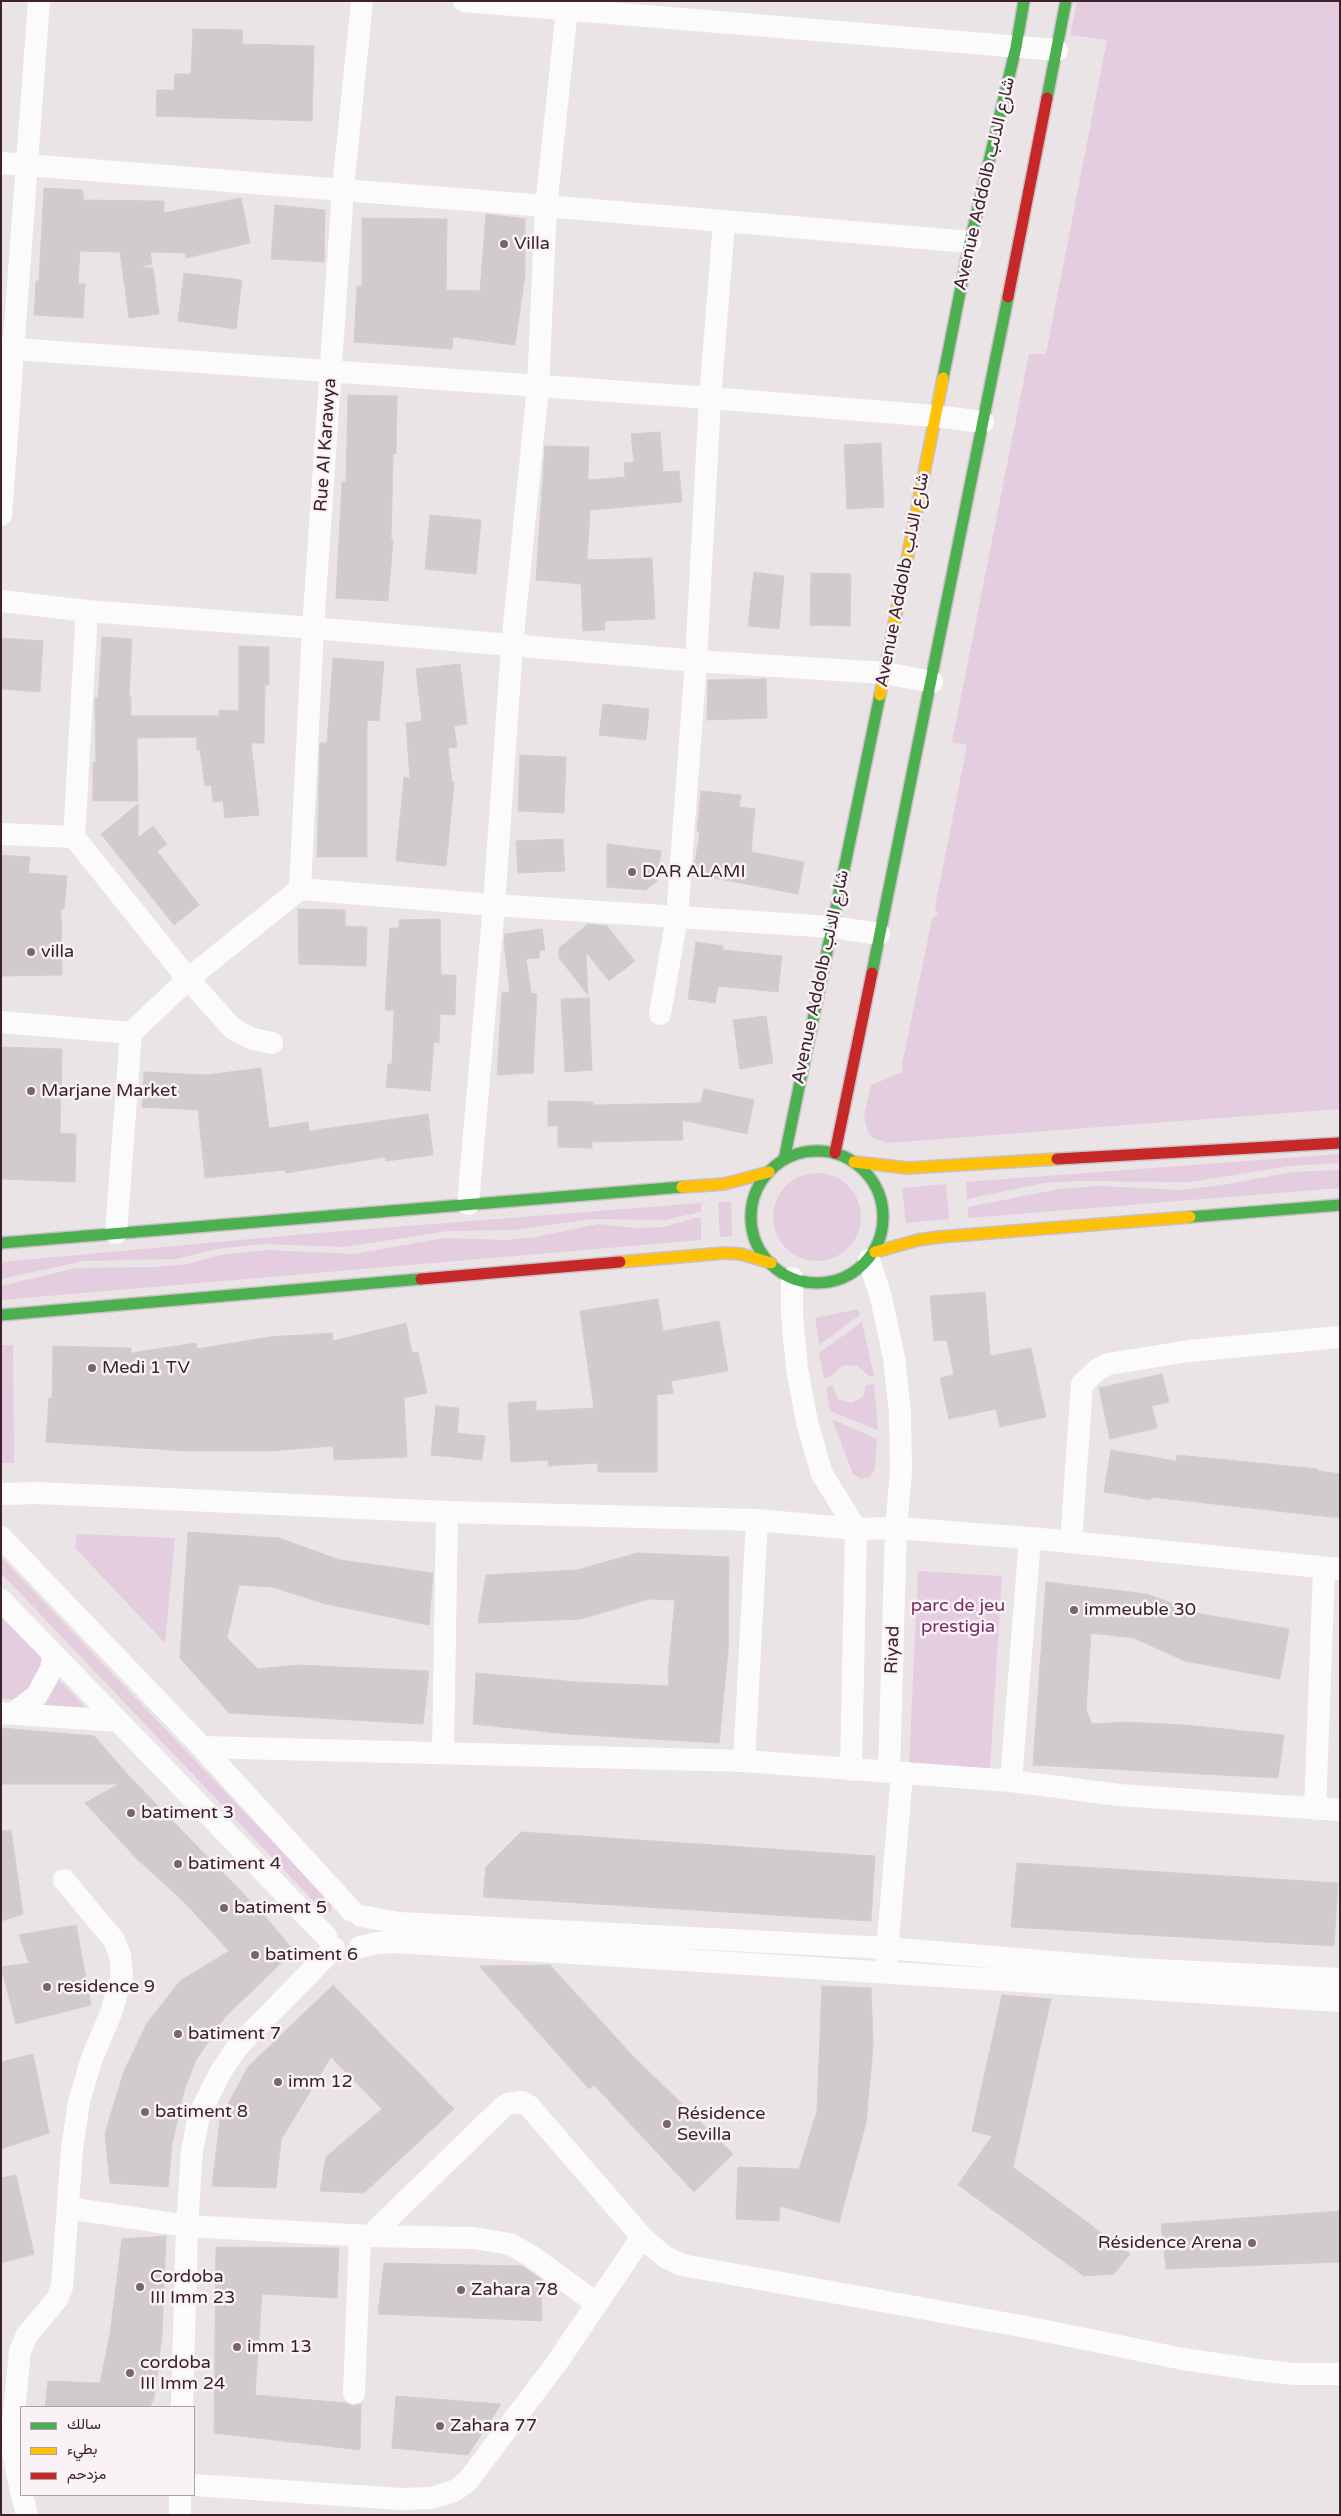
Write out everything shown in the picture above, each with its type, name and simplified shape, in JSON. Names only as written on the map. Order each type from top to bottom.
[{"type":"main road","name":"Avenue Addolb شارع الدلب","points":[[784,1160],[885,673],[970,242],[1016,47],[1024,1]]},
{"type":"main road","points":[[835,1153],[932,682],[1066,1]]},
{"type":"main road","points":[[854,1162],[876,1188],[882,1203],[884,1220],[882,1237],[872,1256],[856,1272],[842,1280],[825,1283],[808,1282],[792,1278],[771,1263],[760,1250],[753,1235],[750,1218],[752,1201],[759,1186],[769,1172],[784,1160],[800,1153],[818,1150],[835,1153],[854,1162],[908,1168],[1340,1143]]},
{"type":"main road","points":[[1,1244],[724,1184],[769,1172]]},
{"type":"main road","points":[[872,1256],[918,1240],[939,1237],[1340,1205]]},
{"type":"main road","points":[[1,1315],[725,1253],[741,1254],[771,1263]]},
{"type":"street","points":[[1,515],[7,348],[27,165],[39,1]]},
{"type":"street","name":"Rue Al Karawya","points":[[300,888],[313,628],[343,189],[362,1]]},
{"type":"street","points":[[464,1],[568,6],[1057,50]]},
{"type":"street","points":[[468,1204],[494,905],[512,646],[538,386],[546,206],[568,6]]},
{"type":"street","points":[[1,163],[343,189],[724,223],[970,242]]},
{"type":"street","points":[[660,1014],[677,917],[696,661],[710,398],[724,223]]},
{"type":"street","points":[[7,348],[710,398],[935,416],[983,422]]},
{"type":"street","points":[[1,601],[87,611],[313,628],[696,661],[885,673],[932,682]]},
{"type":"street","points":[[87,611],[74,837],[188,979],[233,1029],[253,1040],[272,1043]]},
{"type":"street","points":[[1,834],[74,837]]},
{"type":"street","points":[[116,1234],[131,1033],[188,979],[300,888],[494,905],[832,927],[879,934]]},
{"type":"street","points":[[1,1022],[131,1033]]},
{"type":"street","points":[[872,1256],[892,1349],[900,1414],[900,1472],[896,1528]]},
{"type":"street","points":[[792,1278],[792,1315],[797,1369],[807,1422],[822,1474],[856,1529],[851,1770]]},
{"type":"street","points":[[1071,1542],[1082,1384],[1097,1370],[1108,1364],[1189,1351],[1340,1337]]},
{"type":"street","points":[[1,1494],[163,1498],[447,1512],[757,1520],[856,1529],[896,1528],[1030,1538],[1332,1568],[1315,1809]]},
{"type":"street","points":[[443,1753],[447,1512]]},
{"type":"street","points":[[744,1761],[757,1520]]},
{"type":"street","name":"Riyad","points":[[885,1972],[896,1773],[896,1528]]},
{"type":"street","points":[[1,1537],[202,1747],[357,1914],[368,1928],[367,1935],[360,1947]]},
{"type":"street","points":[[1011,1781],[1030,1538]]},
{"type":"street","points":[[1,1600],[330,1942],[347,1952],[378,1943],[396,1942],[1340,2001]]},
{"type":"street","points":[[7,1713],[26,1706],[41,1689],[51,1669],[54,1655]]},
{"type":"street","points":[[7,1713],[118,1721]]},
{"type":"street","points":[[202,1747],[744,1761],[1011,1781],[1119,1795],[1340,1810]]},
{"type":"street","points":[[17,2484],[12,2432],[20,2351],[27,2335],[57,2299],[62,2287],[72,2148],[79,2102],[92,2058],[111,2013],[122,1975],[122,1963],[114,1940],[106,1928],[64,1880]]},
{"type":"street","points":[[182,2406],[187,2226],[192,2151],[199,2115],[221,2070],[239,2044],[330,1942],[330,1919],[336,1914],[357,1914],[399,1923],[887,1948],[1135,1969],[1340,1979]]},
{"type":"street","points":[[354,2393],[365,2236],[502,2108],[508,2104],[522,2102],[529,2106],[642,2238],[665,2257],[682,2265],[726,2275],[1026,2327],[1183,2359],[1267,2371],[1339,2373]]},
{"type":"street","points":[[68,2208],[187,2226],[365,2236],[474,2238],[510,2244],[596,2303]]},
{"type":"street","points":[[195,2484],[401,2499],[431,2498],[454,2491],[467,2482],[558,2361],[642,2238]]},
{"type":"street","points":[[21,2496],[27,2515]]},
{"type":"street","points":[[180,2496],[180,2515]]},
{"type":"green space","points":[[1077,1],[1340,1],[1340,1109],[887,1143],[873,1138],[868,1132],[864,1116],[871,1085],[903,1072],[902,1065],[932,919],[938,914],[935,907],[967,745],[952,742],[1029,354],[1046,354],[1107,40],[1070,35]]},
{"type":"green space","points":[[1340,1154],[1340,1163],[1289,1166],[1191,1182],[1078,1181],[1044,1183],[967,1199],[966,1182]]},
{"type":"green space","points":[[1340,1170],[1340,1188],[968,1218],[968,1207],[1059,1189],[1099,1186],[1182,1190],[1223,1185],[1292,1172]]},
{"type":"green space","points":[[817,1173],[834,1176],[848,1186],[858,1200],[861,1217],[858,1234],[848,1248],[834,1258],[817,1261],[800,1258],[786,1248],[776,1234],[773,1217],[776,1200],[786,1186],[800,1176]]},
{"type":"green space","points":[[946,1184],[949,1219],[906,1223],[902,1188]]},
{"type":"green space","points":[[718,1202],[731,1202],[732,1236],[720,1237]]},
{"type":"green space","points":[[701,1203],[701,1212],[664,1220],[592,1219],[513,1230],[448,1231],[345,1247],[264,1244],[217,1249],[175,1259],[84,1261],[1,1279],[1,1262],[305,1234]]},
{"type":"green space","points":[[694,1218],[701,1218],[701,1240],[1,1300],[1,1286],[76,1268],[155,1267],[187,1264],[221,1255],[266,1250],[354,1254],[445,1238],[505,1240],[536,1237],[598,1224],[635,1228],[665,1227]]},
{"type":"green space","points":[[858,1309],[860,1315],[819,1345],[815,1318]]},
{"type":"green space","points":[[862,1322],[874,1376],[869,1376],[857,1366],[849,1365],[842,1366],[830,1377],[824,1378],[819,1353]]},
{"type":"green space","points":[[1,1345],[13,1345],[14,1463],[1,1463]]},
{"type":"green space","points":[[874,1384],[878,1430],[830,1411],[826,1387],[833,1386],[838,1399],[851,1403],[863,1397],[866,1385]]},
{"type":"green space","points":[[832,1419],[877,1439],[875,1469],[870,1477],[861,1479],[853,1474]]},
{"type":"green space","points":[[77,1534],[175,1538],[165,1643],[75,1548]]},
{"type":"green space","points":[[1,1557],[332,1904],[331,1912],[324,1912],[1,1573]]},
{"type":"green space","name":"parc de jeu prestigia","points":[[918,1571],[1002,1576],[990,1768],[909,1765]]},
{"type":"green space","points":[[1,1617],[40,1656],[43,1664],[43,1673],[19,1699],[1,1699]]},
{"type":"green space","points":[[59,1680],[89,1711],[44,1706]]},
{"type":"building","points":[[193,29],[243,30],[242,44],[314,46],[312,121],[156,116],[157,90],[174,90],[175,74],[191,74]]},
{"type":"building","points":[[44,188],[83,190],[83,200],[164,201],[164,213],[241,198],[250,243],[186,258],[186,253],[150,252],[152,264],[140,267],[153,268],[159,314],[129,318],[120,252],[80,251],[78,284],[85,284],[83,318],[34,315],[36,281],[39,281]]},
{"type":"building","points":[[275,205],[325,210],[324,262],[271,259]]},
{"type":"building","points":[[486,214],[525,219],[525,275],[515,345],[453,337],[452,349],[354,342],[357,286],[362,286],[362,218],[447,219],[446,290],[480,291]]},
{"type":"building","points":[[184,273],[242,280],[236,329],[178,321]]},
{"type":"building","points":[[348,395],[397,396],[396,454],[393,454],[391,540],[393,540],[388,601],[336,598],[342,482],[346,482]]},
{"type":"building","points":[[660,432],[663,472],[679,471],[682,502],[590,510],[587,560],[652,558],[655,619],[604,621],[605,630],[583,631],[581,584],[536,580],[545,446],[589,447],[588,480],[625,477],[624,463],[634,462],[631,434]]},
{"type":"building","points":[[881,443],[884,507],[847,509],[844,445]]},
{"type":"building","points":[[430,515],[481,520],[476,574],[425,569]]},
{"type":"building","points":[[754,572],[784,576],[779,629],[748,626]]},
{"type":"building","points":[[811,573],[851,574],[850,626],[810,625]]},
{"type":"building","points":[[102,637],[132,639],[129,697],[131,697],[131,716],[219,716],[219,710],[239,711],[239,646],[269,647],[269,685],[265,685],[264,743],[251,743],[259,815],[225,818],[223,801],[213,802],[211,785],[205,786],[200,750],[197,750],[197,737],[137,738],[138,801],[93,801],[93,762],[96,762],[95,698],[98,698]]},
{"type":"building","points":[[1,638],[43,641],[40,692],[1,689]]},
{"type":"building","points":[[333,658],[384,662],[379,721],[367,720],[367,857],[317,857],[320,743],[327,743]]},
{"type":"building","points":[[460,664],[467,724],[454,726],[457,747],[448,748],[452,782],[454,782],[446,866],[396,861],[404,777],[410,778],[406,723],[422,721],[416,669]]},
{"type":"building","points":[[766,679],[767,718],[707,720],[708,680]]},
{"type":"building","points":[[603,704],[649,709],[646,740],[599,735]]},
{"type":"building","points":[[520,755],[566,757],[564,813],[518,811]]},
{"type":"building","points":[[701,791],[741,795],[739,807],[755,809],[751,852],[804,862],[798,894],[693,874],[700,832],[697,831]]},
{"type":"building","points":[[138,804],[138,838],[153,826],[167,844],[157,851],[199,905],[174,925],[101,834]]},
{"type":"building","points":[[563,839],[565,871],[518,873],[516,841]]},
{"type":"building","name":"DAR ALAMI","points":[[607,844],[661,851],[657,881],[646,890],[607,887]]},
{"type":"building","points":[[1,855],[30,857],[28,873],[67,876],[64,909],[61,909],[62,975],[1,976]]},
{"type":"building","points":[[298,909],[345,910],[345,926],[367,927],[366,966],[299,964]]},
{"type":"building","points":[[440,919],[441,975],[456,975],[455,1015],[440,1014],[439,1043],[434,1042],[430,1091],[386,1087],[388,1064],[392,1064],[394,1010],[385,1010],[390,928],[399,928],[399,920]]},
{"type":"building","points":[[588,924],[607,926],[635,961],[609,981],[586,952],[588,995],[559,958],[559,948]]},
{"type":"building","points":[[542,929],[545,950],[540,950],[539,958],[526,959],[531,993],[537,994],[533,1073],[497,1075],[502,992],[510,993],[504,944],[505,934]]},
{"type":"building","points":[[696,942],[723,946],[723,950],[782,956],[778,992],[718,986],[715,1003],[688,999]]},
{"type":"building","points":[[589,998],[592,1070],[565,1072],[561,999]]},
{"type":"building","points":[[766,1016],[773,1063],[740,1069],[733,1020]]},
{"type":"building","name":"Marjane Market","points":[[1,1047],[62,1049],[60,1133],[76,1134],[75,1182],[1,1179]]},
{"type":"building","points":[[261,1068],[269,1128],[308,1122],[309,1131],[428,1114],[433,1155],[386,1161],[386,1157],[286,1173],[285,1170],[205,1178],[198,1110],[142,1107],[144,1072],[207,1075]]},
{"type":"building","points":[[704,1089],[754,1100],[747,1134],[682,1120],[683,1140],[592,1142],[592,1148],[558,1147],[558,1126],[548,1126],[548,1101],[593,1102],[593,1105],[701,1103]]},
{"type":"building","points":[[985,1292],[990,1356],[1031,1348],[1046,1417],[1000,1427],[996,1409],[949,1419],[940,1378],[954,1375],[947,1340],[934,1341],[930,1296]]},
{"type":"building","points":[[658,1299],[663,1331],[719,1321],[728,1371],[671,1381],[673,1393],[657,1395],[657,1472],[598,1472],[598,1463],[548,1466],[548,1460],[511,1462],[508,1403],[536,1401],[536,1411],[594,1408],[580,1311]]},
{"type":"building","points":[[406,1323],[412,1353],[418,1352],[427,1393],[404,1398],[407,1457],[334,1460],[333,1446],[270,1451],[187,1451],[46,1442],[49,1398],[52,1399],[53,1346],[131,1348],[131,1353],[196,1343],[197,1349],[269,1337],[332,1333],[333,1341]]},
{"type":"building","points":[[1162,1374],[1169,1402],[1152,1406],[1157,1428],[1110,1439],[1099,1388]]},
{"type":"building","points":[[436,1406],[459,1408],[457,1433],[485,1436],[482,1460],[431,1455]]},
{"type":"building","points":[[1111,1450],[1176,1461],[1177,1455],[1318,1469],[1318,1471],[1340,1474],[1340,1518],[1151,1497],[1151,1500],[1104,1492]]},
{"type":"building","points":[[188,1532],[279,1538],[340,1560],[433,1573],[429,1625],[326,1604],[272,1587],[239,1585],[227,1638],[258,1669],[297,1665],[429,1671],[423,1724],[229,1713],[180,1658]]},
{"type":"building","points":[[637,1553],[729,1557],[728,1652],[719,1743],[568,1734],[473,1724],[476,1673],[578,1682],[669,1686],[668,1674],[675,1600],[649,1599],[581,1619],[478,1623],[486,1575],[577,1570]]},
{"type":"building","points":[[1046,1582],[1147,1594],[1201,1614],[1289,1629],[1280,1679],[1185,1661],[1134,1638],[1091,1633],[1086,1710],[1092,1724],[1122,1722],[1185,1725],[1284,1735],[1278,1778],[1033,1765]]},
{"type":"building","points":[[1,1728],[94,1736],[130,1777],[264,1915],[294,1951],[225,2017],[196,2060],[184,2091],[172,2144],[168,2187],[110,2183],[105,2133],[124,2071],[147,2023],[180,1981],[229,1951],[184,1902],[136,1858],[85,1803],[119,1784],[1,1784]]},
{"type":"building","points":[[11,1830],[23,1914],[1,1921],[1,1831]]},
{"type":"building","points":[[521,1832],[875,1856],[871,1921],[483,1897],[486,1867]]},
{"type":"building","points":[[1017,1863],[1338,1883],[1334,1946],[1011,1927]]},
{"type":"building","name":"residence 9","points":[[76,1925],[91,2005],[16,2024],[1,1967],[29,1963],[19,1935]]},
{"type":"building","points":[[550,1965],[631,2054],[733,2154],[694,2192],[594,2085],[589,2089],[479,1966]]},
{"type":"building","name":"imm 12","points":[[333,1985],[454,2109],[364,2193],[320,2191],[326,2157],[382,2109],[331,2057],[281,2140],[276,2188],[212,2186],[220,2119],[248,2067]]},
{"type":"building","points":[[822,1986],[871,1988],[873,2047],[866,2123],[839,2223],[780,2206],[779,2221],[736,2219],[738,2167],[799,2169],[817,2111]]},
{"type":"building","points":[[1002,1995],[1051,1999],[1013,2167],[1130,2254],[1114,2274],[1084,2276],[958,2185],[992,2136],[972,2131]]},
{"type":"building","points":[[33,2054],[49,2133],[1,2149],[1,2062]]},
{"type":"building","points":[[16,2175],[34,2254],[1,2263],[1,2178]]},
{"type":"building","name":"Résidence Arena","points":[[1340,2211],[1340,2262],[1166,2269],[1161,2224]]},
{"type":"building","points":[[166,2236],[162,2336],[154,2398],[150,2406],[45,2406],[48,2381],[100,2383],[110,2334],[122,2239]]},
{"type":"building","name":"imm 13","points":[[216,2247],[339,2248],[337,2298],[262,2294],[255,2395],[346,2403],[353,2406],[361,2404],[360,2450],[214,2433]]},
{"type":"building","name":"Zahara 78","points":[[384,2263],[522,2266],[541,2279],[542,2321],[378,2314]]},
{"type":"building","name":"Zahara 77","points":[[396,2396],[501,2404],[468,2455],[392,2448]]},
{"type":"traffic: fast","points":[[943,378],[970,242],[1016,47],[1024,1]]},
{"type":"traffic: fast","points":[[1047,98],[1066,1]]},
{"type":"traffic: fast","points":[[872,973],[1008,297]]},
{"type":"traffic: fast","points":[[784,1160],[880,695]]},
{"type":"traffic: fast","points":[[817,1151],[830,1152],[842,1156],[864,1170],[878,1192],[882,1204],[883,1217],[882,1230],[878,1242],[864,1264],[842,1278],[830,1282],[817,1283],[804,1282],[792,1278],[770,1264],[756,1242],[752,1230],[751,1217],[752,1204],[756,1192],[770,1170],[792,1156],[804,1152],[817,1151]]},
{"type":"traffic: fast","points":[[1,1243],[682,1187]]},
{"type":"traffic: fast","points":[[1190,1217],[1340,1205]]},
{"type":"traffic: fast","points":[[1,1315],[421,1279]]},
{"type":"traffic: slow","points":[[880,695],[943,378]]},
{"type":"traffic: slow","points":[[854,1162],[908,1168],[1057,1159]]},
{"type":"traffic: slow","points":[[682,1187],[724,1184],[769,1172]]},
{"type":"traffic: slow","points":[[875,1252],[918,1240],[939,1237],[1190,1217]]},
{"type":"traffic: slow","points":[[620,1262],[725,1253],[741,1254],[771,1263]]},
{"type":"traffic: jam","points":[[1008,297],[1047,98]]},
{"type":"traffic: jam","points":[[835,1153],[872,973]]},
{"type":"traffic: jam","points":[[1057,1159],[1340,1143]]},
{"type":"traffic: jam","points":[[421,1279],[620,1262]]},
{"type":"place","name":"Villa","points":[[504,244]]},
{"type":"place","name":"DAR ALAMI","points":[[632,872]]},
{"type":"place","name":"villa","points":[[31,952]]},
{"type":"place","name":"Marjane Market","points":[[31,1091]]},
{"type":"place","name":"Medi 1 TV","points":[[92,1368]]},
{"type":"place","name":"immeuble 30","points":[[1074,1610]]},
{"type":"place","name":"batiment 3","points":[[131,1813]]},
{"type":"place","name":"batiment 4","points":[[178,1864]]},
{"type":"place","name":"batiment 5","points":[[224,1908]]},
{"type":"place","name":"batiment 6","points":[[255,1955]]},
{"type":"place","name":"residence 9","points":[[47,1987]]},
{"type":"place","name":"batiment 7","points":[[178,2034]]},
{"type":"place","name":"imm 12","points":[[278,2082]]},
{"type":"place","name":"batiment 8","points":[[145,2112]]},
{"type":"place","name":"Résidence Sevilla","points":[[667,2124]]},
{"type":"place","name":"Résidence Arena","points":[[1252,2243]]},
{"type":"place","name":"Cordoba III Imm 23","points":[[140,2287]]},
{"type":"place","name":"Zahara 78","points":[[461,2290]]},
{"type":"place","name":"imm 13","points":[[237,2347]]},
{"type":"place","name":"cordoba III Imm 24","points":[[130,2373]]},
{"type":"place","name":"Zahara 77","points":[[440,2426]]}]
